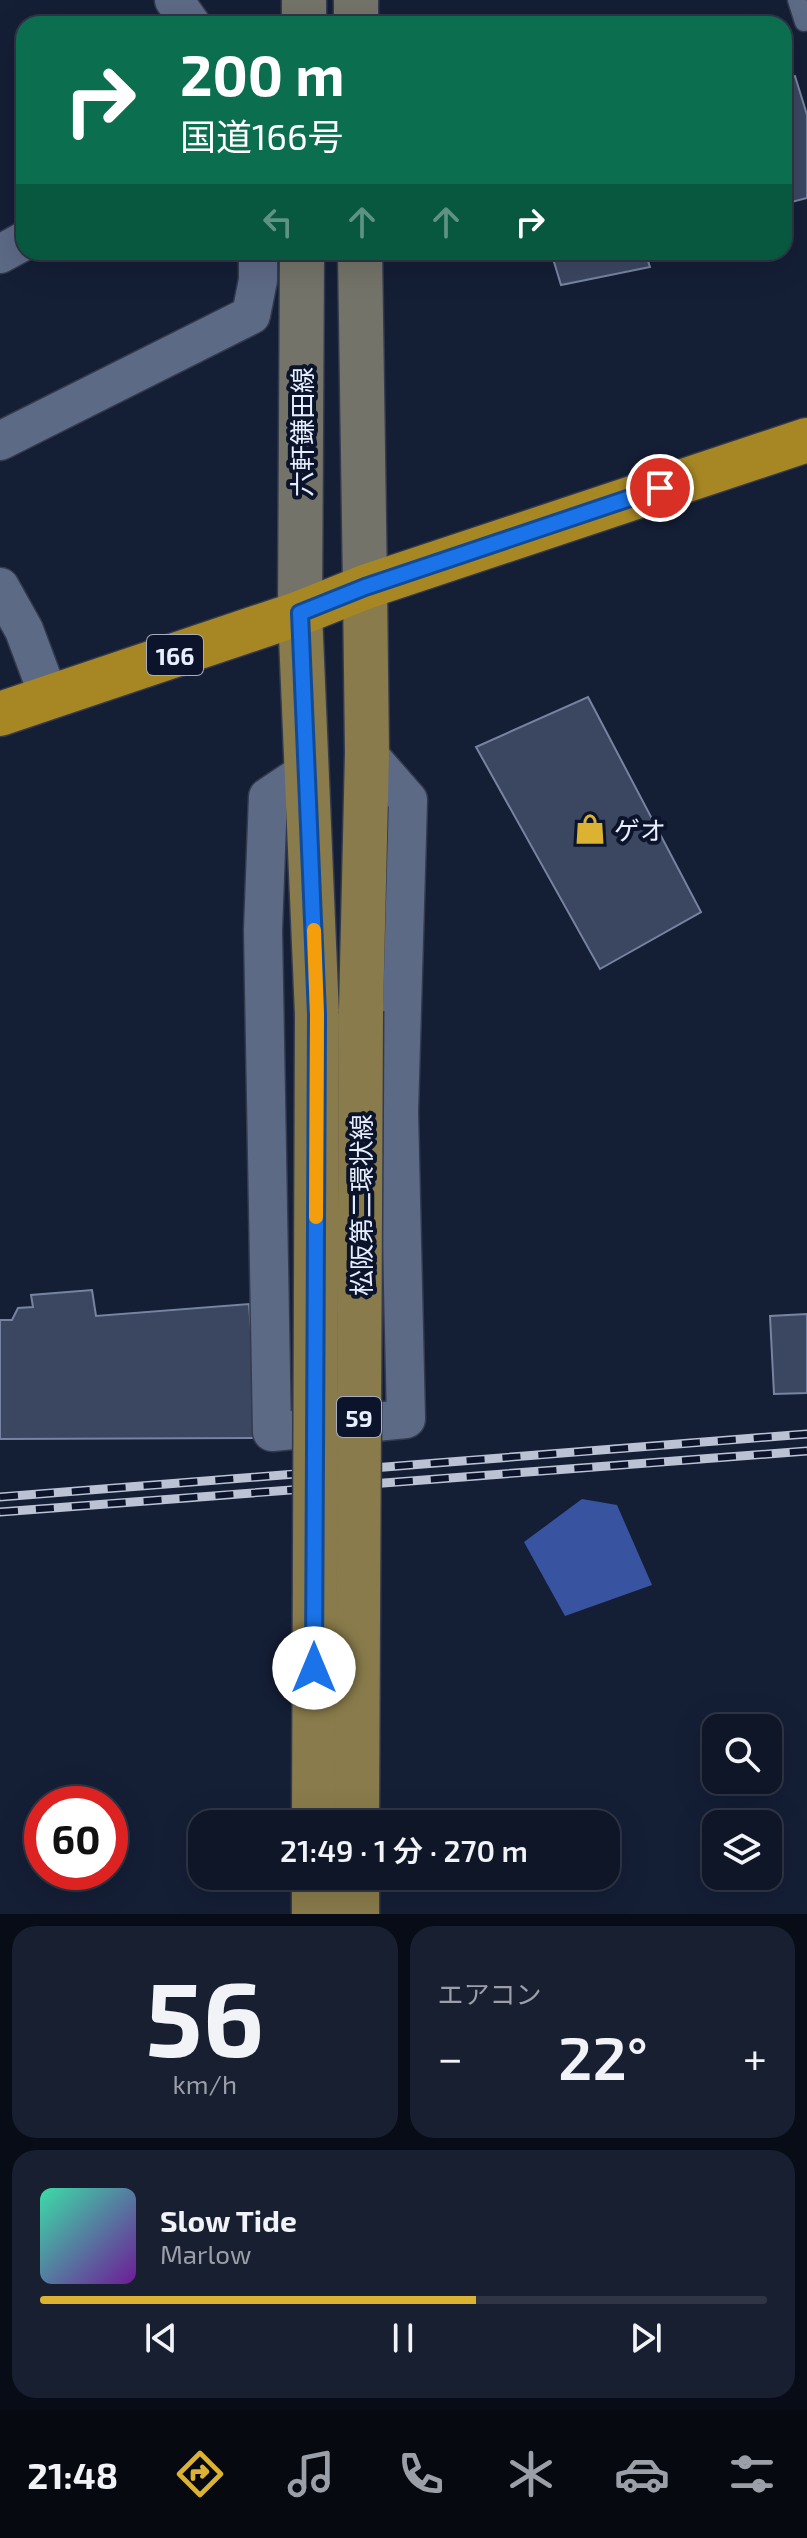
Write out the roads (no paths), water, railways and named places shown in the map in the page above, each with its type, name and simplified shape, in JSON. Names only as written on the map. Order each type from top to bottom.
[{"type":"highway","name":"166","points":[[0,714],[300,613],[365,587],[807,440]]},
{"type":"main road","name":"六軒鎌田線","points":[[300,613],[302,260]]},
{"type":"main road","points":[[360,260],[365,587]]},
{"type":"main road","name":"松阪第二環状線","points":[[357,1810],[361,1011],[367,753],[365,587]]},
{"type":"main road","name":"松阪第二環状線","points":[[300,613],[317,1015],[314,1810]]},
{"type":"main road","points":[[314,1890],[314,1914]]},
{"type":"main road","points":[[357,1890],[357,1914]]},
{"type":"street","points":[[0,441],[251,315],[258,280],[258,260]]},
{"type":"street","points":[[0,587],[24,630],[49,697]]},
{"type":"street","points":[[307,771],[268,797],[263,930],[272,1432],[406,1419],[399,1112],[408,800],[367,753]]},
{"type":"lane","points":[[797,0],[804,22]]},
{"type":"water","points":[[582,1499],[617,1505],[652,1585],[565,1616],[524,1542]]},
{"type":"railway","points":[[0,1497],[807,1434]]},
{"type":"railway","points":[[0,1512],[807,1451]]},
{"type":"place","name":"ゲオ","points":[[590,829]]}]
